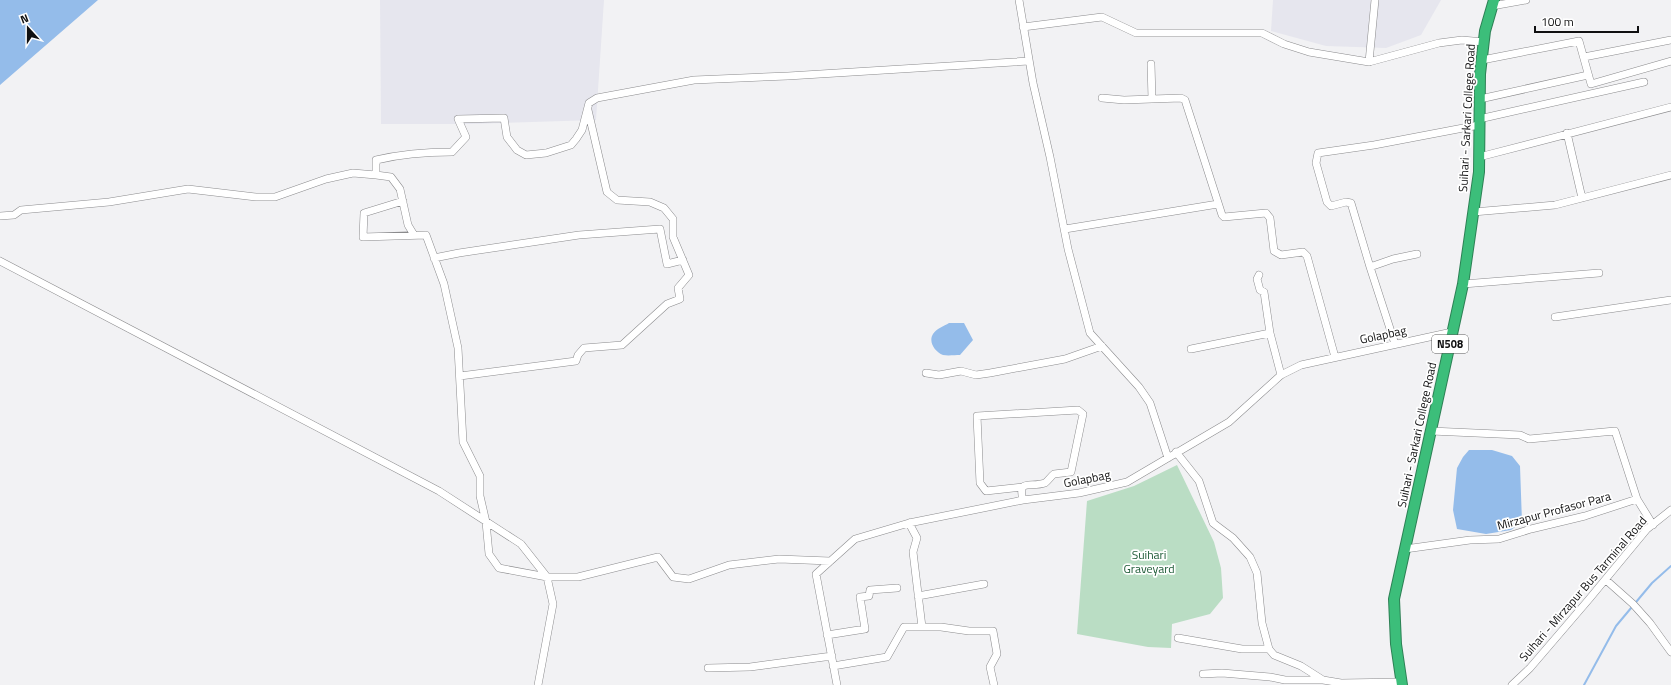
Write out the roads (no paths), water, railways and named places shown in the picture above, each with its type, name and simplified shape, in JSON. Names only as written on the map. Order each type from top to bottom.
[{"type":"highway","name":"Suihari - Sarkari College Road","points":[[1401,683],[1396,644],[1394,599],[1463,284],[1479,172],[1479,122],[1482,60],[1484,42],[1493,3]]},
{"type":"street","points":[[1019,0],[1029,61],[1068,249],[1090,333],[1122,366],[1140,387],[1150,403],[1168,458]]},
{"type":"street","points":[[1369,62],[1375,0]]},
{"type":"street","points":[[1493,3],[1526,0]]},
{"type":"street","points":[[1023,27],[1102,17],[1136,33],[1262,33],[1284,44],[1309,52],[1369,62],[1439,43],[1462,40],[1484,42]]},
{"type":"street","points":[[1584,58],[1671,40]]},
{"type":"street","points":[[1482,60],[1580,41],[1591,84],[1671,61]]},
{"type":"street","points":[[376,175],[376,160],[424,152],[452,152],[466,137],[458,119],[504,118],[507,138],[517,150],[526,155],[546,153],[571,145],[582,130],[589,103],[597,98],[694,80],[788,76],[983,62],[1029,61]]},
{"type":"street","points":[[1151,64],[1152,99]]},
{"type":"street","points":[[1480,99],[1588,75]]},
{"type":"street","points":[[1395,344],[1351,203],[1346,202],[1331,206],[1327,202],[1316,162],[1318,152],[1382,144],[1644,82]]},
{"type":"street","points":[[1102,98],[1124,100],[1181,98],[1184,100],[1220,213],[1224,217],[1266,213],[1270,218],[1274,251],[1280,255],[1303,252],[1308,256],[1335,357]]},
{"type":"street","points":[[1479,157],[1671,107]]},
{"type":"street","points":[[460,376],[576,361],[578,355],[584,348],[622,344],[667,304],[680,299],[678,288],[689,275],[673,237],[673,219],[664,208],[650,202],[617,200],[607,192],[588,108]]},
{"type":"street","points":[[1567,133],[1582,198]]},
{"type":"street","points":[[0,216],[14,215],[21,210],[109,202],[188,189],[256,197],[275,197],[326,179],[353,174],[376,175],[391,176],[400,189],[408,225],[414,235]]},
{"type":"street","points":[[1473,212],[1555,205],[1671,175]]},
{"type":"street","points":[[403,201],[364,213],[362,237],[426,235],[444,284],[458,348],[463,442],[480,476],[480,496],[486,522],[489,554],[499,568],[546,577],[578,576],[658,557],[673,577],[689,579],[730,565],[779,560],[830,561]]},
{"type":"street","points":[[1065,229],[1218,204]]},
{"type":"street","points":[[434,258],[579,235],[660,229],[667,264],[683,260]]},
{"type":"street","points":[[1370,267],[1393,259],[1417,254]]},
{"type":"street","points":[[0,261],[439,491],[521,544],[546,577],[553,604],[538,685]]},
{"type":"street","points":[[1463,284],[1599,273]]},
{"type":"street","points":[[1259,275],[1257,279],[1260,290],[1264,292],[1270,333],[1281,375]]},
{"type":"street","points":[[1555,317],[1671,300]]},
{"type":"street","name":"Golapbag","points":[[837,685],[816,574],[856,539],[908,524],[1023,500],[1079,493],[1127,482],[1229,422],[1281,375],[1301,365],[1452,332]]},
{"type":"street","points":[[1191,349],[1270,333]]},
{"type":"street","points":[[926,373],[939,375],[961,372],[976,374],[990,373],[1065,359],[1102,346]]},
{"type":"street","points":[[1078,410],[1081,412],[1083,414],[1071,472],[1054,474],[1046,482],[1022,487],[986,491],[980,483],[977,416],[1078,410]]},
{"type":"street","points":[[1431,431],[1520,435],[1529,439],[1615,431],[1637,499],[1653,525]]},
{"type":"street","points":[[1176,452],[1199,481],[1213,523],[1233,538],[1250,557],[1257,573],[1262,623],[1268,649],[1274,655],[1301,666],[1323,680]]},
{"type":"street","points":[[1022,487],[1020,491],[1023,500]]},
{"type":"street","name":"Mirzapur Profasor Para","points":[[1405,549],[1470,540],[1499,539],[1585,516],[1637,499]]},
{"type":"street","name":"Suihari - Mirzapur Bus Tarminal Road","points":[[1512,685],[1530,668],[1648,529],[1671,510]]},
{"type":"street","points":[[908,524],[917,538],[913,552],[922,627]]},
{"type":"street","points":[[1606,580],[1637,609],[1671,652]]},
{"type":"street","points":[[918,596],[984,584]]},
{"type":"street","points":[[827,635],[865,629],[860,597],[869,596],[870,590],[897,588]]},
{"type":"street","points":[[834,666],[887,657],[904,627],[941,627],[969,631],[993,631],[997,654],[990,667],[994,685]]},
{"type":"street","points":[[1178,638],[1242,649],[1268,649]]},
{"type":"street","points":[[708,668],[750,667],[832,656]]},
{"type":"street","points":[[1203,674],[1222,673],[1270,677],[1285,680],[1323,680],[1341,683],[1401,683]]},
{"type":"water","points":[[0,0],[98,0],[0,85]]},
{"type":"water","points":[[949,323],[964,323],[973,340],[960,355],[940,354],[933,346],[931,340],[934,332]]},
{"type":"water","points":[[1469,450],[1492,450],[1512,456],[1520,466],[1522,522],[1511,530],[1486,534],[1457,529],[1453,510],[1457,468]]},
{"type":"waterway","points":[[1584,685],[1616,626],[1652,583],[1671,566]]},
{"type":"park label","name":"Suihari Graveyard","points":[[1149,562]]}]
